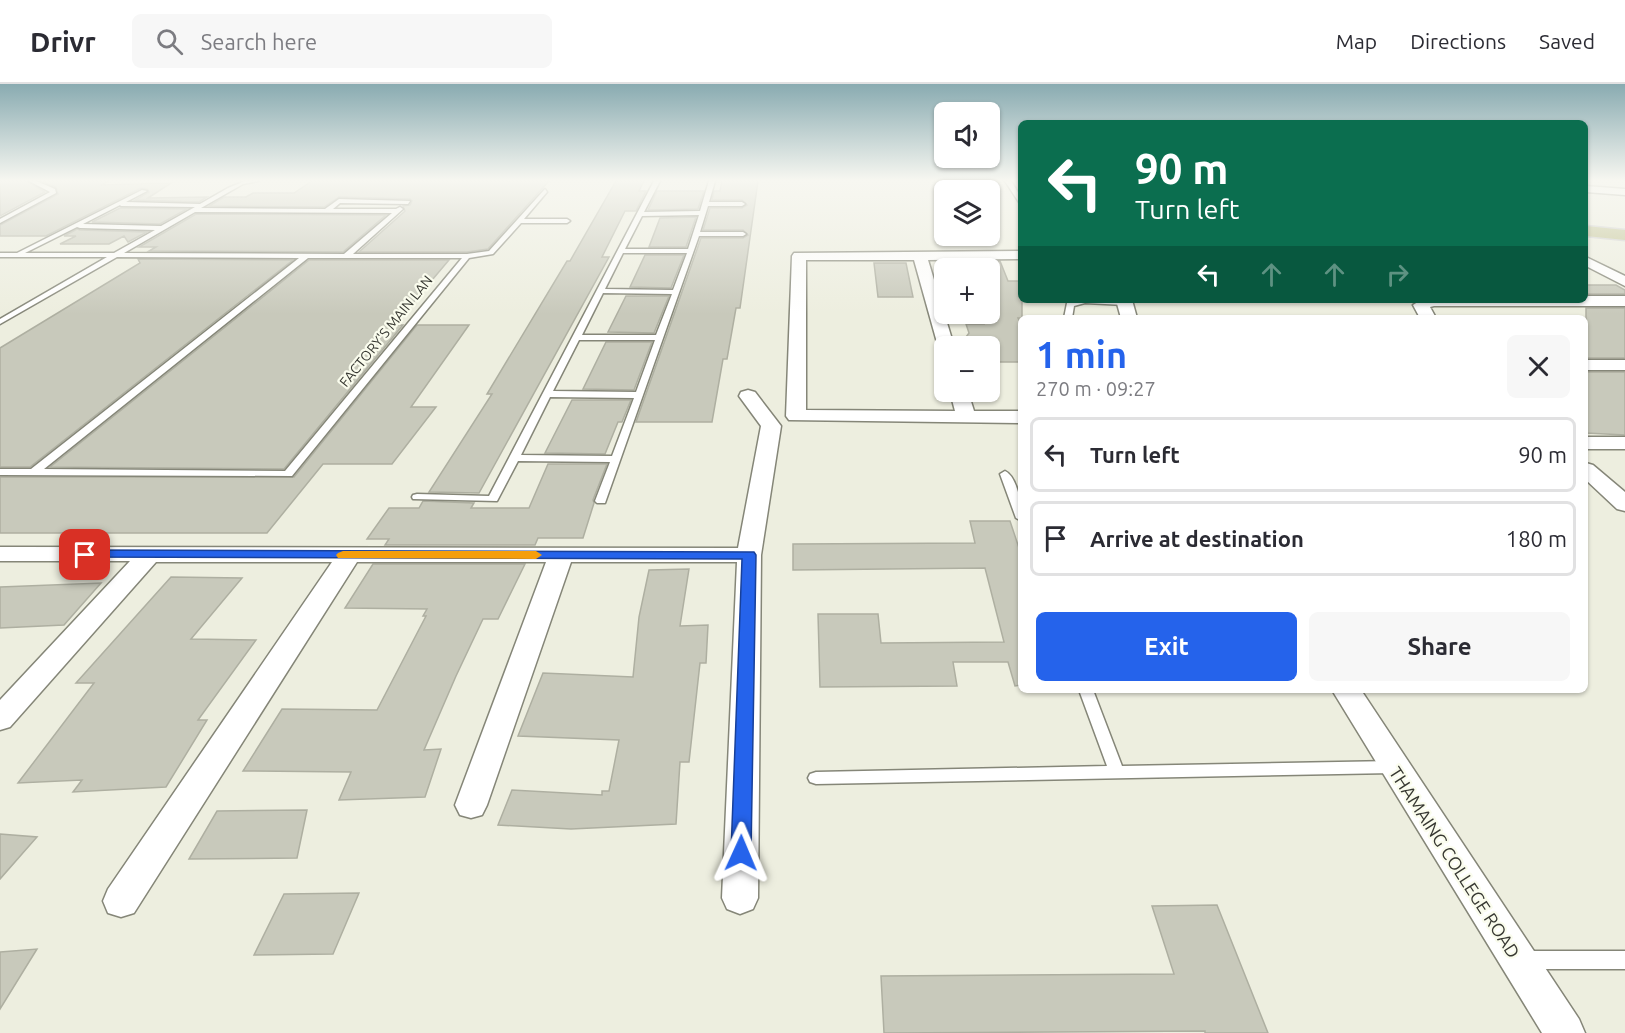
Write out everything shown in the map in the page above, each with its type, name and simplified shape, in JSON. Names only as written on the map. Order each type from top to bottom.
[{"type":"main road","points":[[1588,231],[1625,235]]},
{"type":"street","points":[[1588,252],[1625,271]]},
{"type":"street","points":[[920,255],[943,336]]},
{"type":"street","points":[[1018,255],[799,256],[796,416],[1018,417]]},
{"type":"street","points":[[1588,260],[1601,259]]},
{"type":"street","points":[[1588,261],[1625,282]]},
{"type":"street","points":[[1588,302],[1625,302]]},
{"type":"street","points":[[1426,315],[1421,305],[1429,303]]},
{"type":"street","points":[[1588,365],[1625,365]]},
{"type":"street","points":[[740,898],[749,555],[771,426],[748,396]]},
{"type":"street","points":[[962,402],[966,417]]},
{"type":"street","points":[[1588,443],[1625,443]]},
{"type":"street","points":[[1588,471],[1625,504]]},
{"type":"street","points":[[0,554],[749,555]]},
{"type":"street","points":[[0,719],[149,555]]},
{"type":"street","points":[[121,900],[350,555]]},
{"type":"street","points":[[471,805],[561,555]]},
{"type":"street","name":"THAMAING COLLEGE ROAD","points":[[1348,693],[1565,1033]]},
{"type":"lane","points":[[17,255],[75,225]]},
{"type":"lane","points":[[79,225],[162,228]]},
{"type":"lane","name":"FACTORY'S MAIN LAN","points":[[0,322],[167,225]]},
{"type":"lane","points":[[347,255],[381,225]]},
{"type":"lane","points":[[467,256],[491,253],[515,225]]},
{"type":"lane","points":[[417,497],[493,499],[634,225]]},
{"type":"lane","points":[[601,501],[699,225]]},
{"type":"lane","points":[[696,234],[744,234]]},
{"type":"lane","points":[[621,250],[691,250]]},
{"type":"lane","name":"FACTORY'S MAIN LAN","points":[[0,255],[467,256]]},
{"type":"lane","points":[[34,472],[307,255]]},
{"type":"lane","name":"FACTORY'S MAIN LAN","points":[[0,472],[288,474],[467,256]]},
{"type":"lane","points":[[600,291],[676,292]]},
{"type":"lane","points":[[1068,315],[1070,305],[1078,303]]},
{"type":"lane","points":[[1099,303],[1126,307]]},
{"type":"lane","points":[[576,337],[660,338]]},
{"type":"lane","points":[[547,394],[639,395]]},
{"type":"lane","points":[[514,458],[616,459]]},
{"type":"lane","points":[[1005,474],[1018,508]]},
{"type":"lane","points":[[1087,693],[1117,773]]},
{"type":"lane","points":[[816,778],[1395,767]]},
{"type":"lane","points":[[1518,960],[1625,960]]},
{"type":"building","points":[[0,225],[67,225],[46,236],[0,236]]},
{"type":"building","points":[[177,225],[374,225],[343,252],[149,251],[156,247],[139,247]]},
{"type":"building","points":[[389,225],[509,225],[488,249],[467,252],[359,252]]},
{"type":"building","points":[[591,225],[618,225],[602,257],[609,257],[479,493],[429,492],[492,394],[487,394],[567,261],[570,261]]},
{"type":"building","points":[[657,225],[693,225],[686,247],[649,247]]},
{"type":"building","points":[[704,225],[752,225],[740,308],[736,308],[727,359],[723,359],[712,422],[636,422],[701,238],[743,238],[748,235],[743,230],[703,230]]},
{"type":"building","points":[[77,229],[147,232],[128,242],[124,236],[109,244],[60,244],[76,236],[64,236]]},
{"type":"building","points":[[645,255],[684,255],[671,288],[630,287]]},
{"type":"building","points":[[138,259],[293,260],[30,467],[0,467],[0,348],[140,263]]},
{"type":"building","points":[[309,260],[449,260],[394,325],[403,325],[284,469],[50,467]]},
{"type":"building","points":[[1000,261],[1008,281],[1018,281],[1018,303],[1022,303],[1022,315],[1018,315],[1018,362],[1000,362],[1000,336],[967,336],[969,333],[966,324],[1000,324]]},
{"type":"building","points":[[874,263],[906,263],[913,297],[878,297]]},
{"type":"building","points":[[1588,285],[1616,285],[1625,290],[1625,294],[1588,294]]},
{"type":"building","points":[[626,296],[669,296],[654,333],[608,332]]},
{"type":"building","points":[[1586,308],[1625,308],[1625,358],[1588,358],[1588,315],[1586,315]]},
{"type":"building","points":[[417,325],[469,325],[411,407],[436,407],[392,464],[323,464],[267,533],[0,533],[0,477],[294,477]]},
{"type":"building","points":[[606,342],[652,342],[634,390],[583,389]]},
{"type":"building","points":[[1588,372],[1625,372],[1625,435],[1588,433]]},
{"type":"building","points":[[572,400],[631,400],[622,422],[618,422],[605,454],[545,453]]},
{"type":"building","points":[[548,464],[607,464],[593,500],[583,538],[538,538],[535,545],[385,545],[389,539],[367,539],[389,508],[419,508],[423,501],[474,503],[471,508],[529,508]]},
{"type":"building","points":[[970,521],[1010,521],[1018,545],[1018,686],[1015,686],[1008,662],[953,662],[957,686],[820,687],[818,614],[878,614],[881,643],[1004,642],[985,568],[793,570],[793,544],[975,543]]},
{"type":"building","points":[[373,564],[525,564],[498,619],[483,619],[424,750],[441,749],[425,797],[339,800],[351,772],[243,771],[282,709],[377,710],[426,616],[423,616],[427,609],[345,608]]},
{"type":"building","points":[[689,569],[680,626],[708,625],[706,663],[700,663],[689,762],[680,762],[676,824],[571,829],[498,825],[512,790],[602,795],[602,791],[609,791],[619,740],[518,736],[543,673],[633,677],[639,617],[649,570]]},
{"type":"building","points":[[171,577],[242,578],[191,639],[256,640],[198,720],[207,720],[166,787],[73,792],[82,780],[18,783],[94,683],[76,683]]},
{"type":"building","points":[[101,583],[64,625],[0,628],[0,587]]},
{"type":"building","points":[[307,810],[297,858],[189,859],[217,811]]},
{"type":"building","points":[[0,834],[37,837],[0,879]]},
{"type":"building","points":[[359,893],[333,954],[254,955],[284,894]]},
{"type":"building","points":[[1217,905],[1268,1033],[1205,1033],[1205,1031],[884,1033],[881,976],[1174,974],[1152,906]]},
{"type":"building","points":[[37,949],[0,1009],[0,952]]},
{"type":"slow traffic","points":[[343,555],[536,555]]},
{"type":"route","points":[[85,555],[749,555],[741,853]]}]
